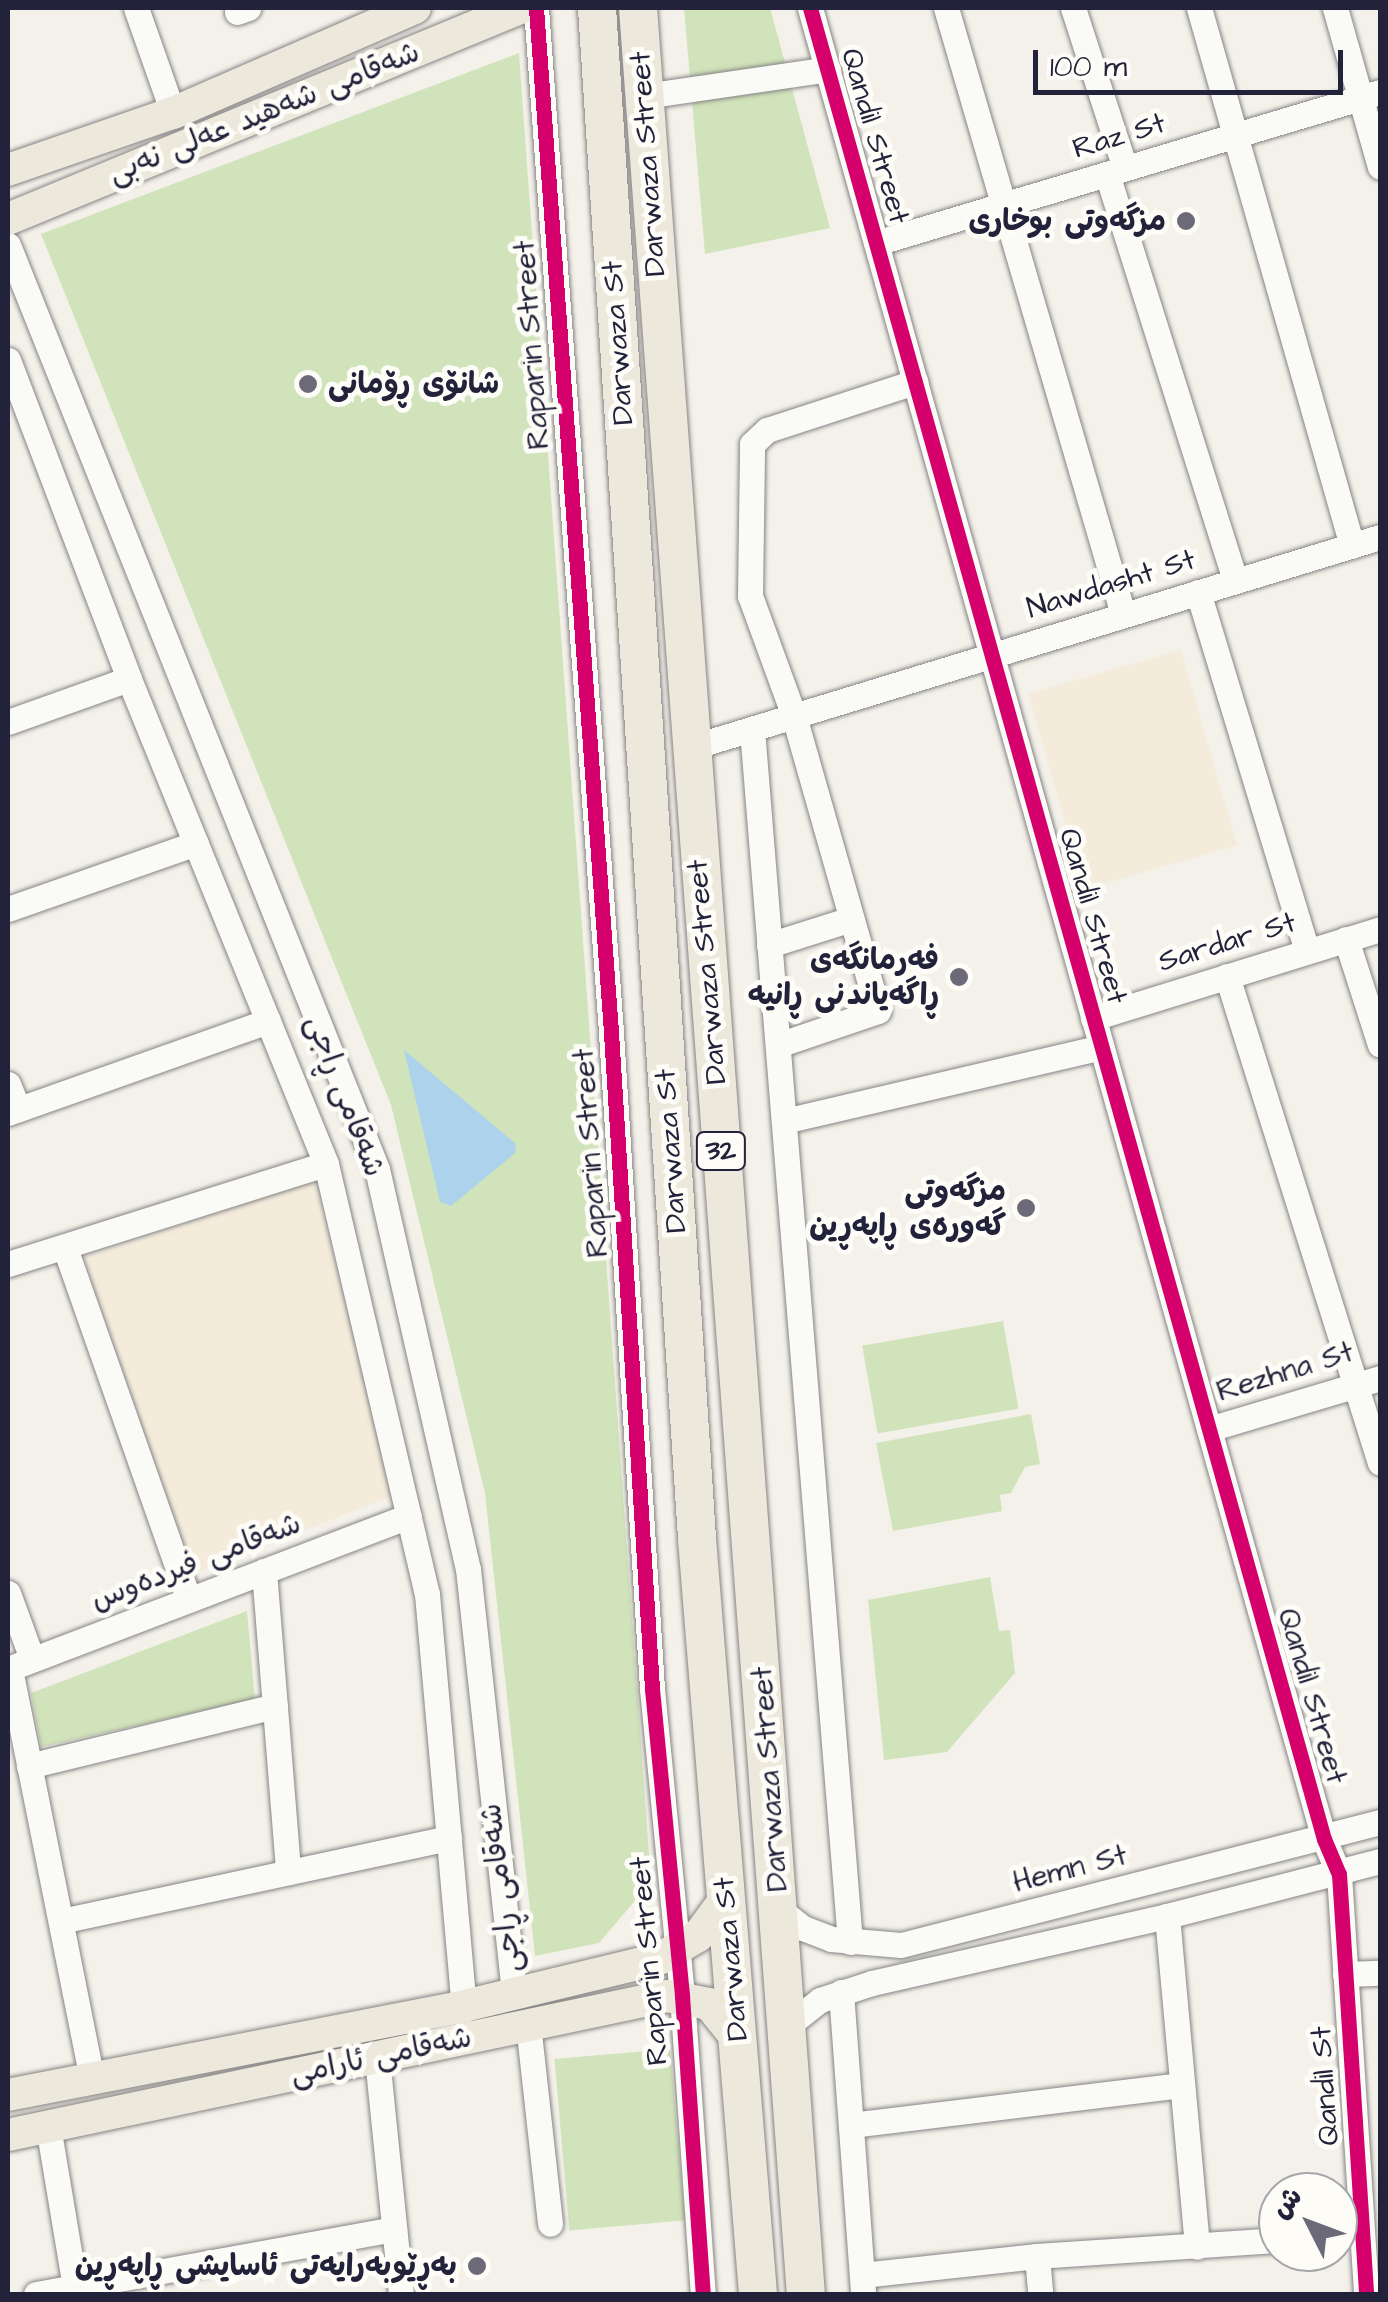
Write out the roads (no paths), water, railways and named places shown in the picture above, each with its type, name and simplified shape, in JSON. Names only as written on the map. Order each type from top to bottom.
[{"type":"highway","name":"Darwaza St","points":[[597,8],[678,1252],[758,2294]]},
{"type":"highway","name":"Darwaza Street","points":[[638,8],[689,748],[780,1910],[806,2294]]},
{"type":"highway","points":[[678,1252],[729,1249]]},
{"type":"main road","name":"شەقامی شەهید عەلی نەبی","points":[[8,170],[173,113],[414,8]]},
{"type":"main road","name":"شەقامی شەهید عەلی نەبی","points":[[8,219],[520,8]]},
{"type":"main road","name":"شەقامی ڕاجی","points":[[8,2096],[464,2006],[636,1965],[677,1952],[698,1936],[727,1897]]},
{"type":"main road","points":[[636,1965],[645,1982],[638,2001]]},
{"type":"main road","points":[[682,1996],[709,2004],[738,2040]]},
{"type":"main road","name":"شەقامی ئارامی","points":[[8,2135],[638,2001],[682,1996]]},
{"type":"street","points":[[136,8],[173,113]]},
{"type":"street","name":"Raparin Street","points":[[536,8],[610,1016],[652,1689],[682,1996],[703,2294]]},
{"type":"street","name":"Qandil Street","points":[[810,8],[1324,1839],[1338,1874]]},
{"type":"street","points":[[946,8],[1122,614]]},
{"type":"street","points":[[1073,8],[1116,171],[1236,580]]},
{"type":"street","points":[[1199,8],[1352,546]]},
{"type":"street","points":[[1335,8],[1371,95],[1380,167]]},
{"type":"street","points":[[644,96],[828,69]]},
{"type":"street","name":"Raz St","points":[[876,242],[1371,95]]},
{"type":"street","name":"شەقامی ڕاجی","points":[[8,245],[377,1169],[468,1569],[514,1994]]},
{"type":"street","name":"شەقامی ڕاجی","points":[[8,360],[12,387],[326,1164],[422,1576],[464,2006]]},
{"type":"street","points":[[778,1045],[878,1011],[794,716],[750,596],[752,444],[778,426],[915,382]]},
{"type":"street","name":"Nawdasht St","points":[[689,748],[1380,537]]},
{"type":"street","points":[[1198,592],[1307,951]]},
{"type":"street","points":[[8,722],[129,678]]},
{"type":"street","points":[[752,728],[850,1942]]},
{"type":"street","points":[[8,909],[196,843]]},
{"type":"street","points":[[769,946],[851,918]]},
{"type":"street","name":"Sardar St","points":[[1094,1018],[1380,929]]},
{"type":"street","points":[[1346,940],[1380,1045]]},
{"type":"street","points":[[1227,976],[1369,1381],[1380,1463]]},
{"type":"street","points":[[8,1084],[13,1111],[268,1022]]},
{"type":"street","points":[[784,1120],[1102,1046]]},
{"type":"street","points":[[8,1264],[326,1164]]},
{"type":"street","points":[[65,1248],[189,1600]]},
{"type":"street","name":"Rezhna St","points":[[1209,1429],[1369,1381]]},
{"type":"street","name":"شەقامی فیردەوس","points":[[16,1666],[408,1516]]},
{"type":"street","points":[[422,1576],[468,1569]]},
{"type":"street","points":[[264,1571],[288,1872]]},
{"type":"street","points":[[8,1593],[29,1766],[92,2078]]},
{"type":"street","points":[[29,1766],[275,1706]]},
{"type":"street","name":"Hemn St","points":[[780,1910],[816,1934],[850,1942],[901,1945],[1380,1822]]},
{"type":"street","points":[[60,1921],[449,1838]]},
{"type":"street","points":[[787,2026],[820,2000],[841,1992],[1167,1916],[1380,1861]]},
{"type":"street","name":"Qandil St","points":[[1338,1874],[1345,1974],[1349,2172]]},
{"type":"street","points":[[1167,1916],[1197,2247]]},
{"type":"street","points":[[1345,1974],[1380,1973]]},
{"type":"street","points":[[841,1992],[862,2285],[1037,2256],[1258,2242]]},
{"type":"street","points":[[528,2024],[550,2224]]},
{"type":"street","points":[[377,2058],[400,2294]]},
{"type":"street","points":[[851,2125],[1182,2085]]},
{"type":"street","points":[[48,2126],[75,2288]]},
{"type":"street","points":[[36,2294],[394,2229]]},
{"type":"street","points":[[1037,2256],[1040,2294]]},
{"type":"street","name":"Qandil St","points":[[1358,2264],[1366,2294]]},
{"type":"water","points":[[404,1050],[516,1144],[515,1153],[451,1206],[440,1202]]},
{"type":"place","name":"مزگەوتی بوخاری","points":[[1186,221]]},
{"type":"place","name":"شانۆی ڕۆمانی","points":[[308,384]]},
{"type":"place","name":"فەرمانگەی ڕاگەیاندنی ڕانیە","points":[[959,977]]},
{"type":"place","name":"مزگەوتی گەورەی ڕاپەڕین","points":[[1026,1208]]},
{"type":"place","name":"بەڕێوبەرایەتی ئاسایشی ڕاپەڕین","points":[[477,2266]]}]
